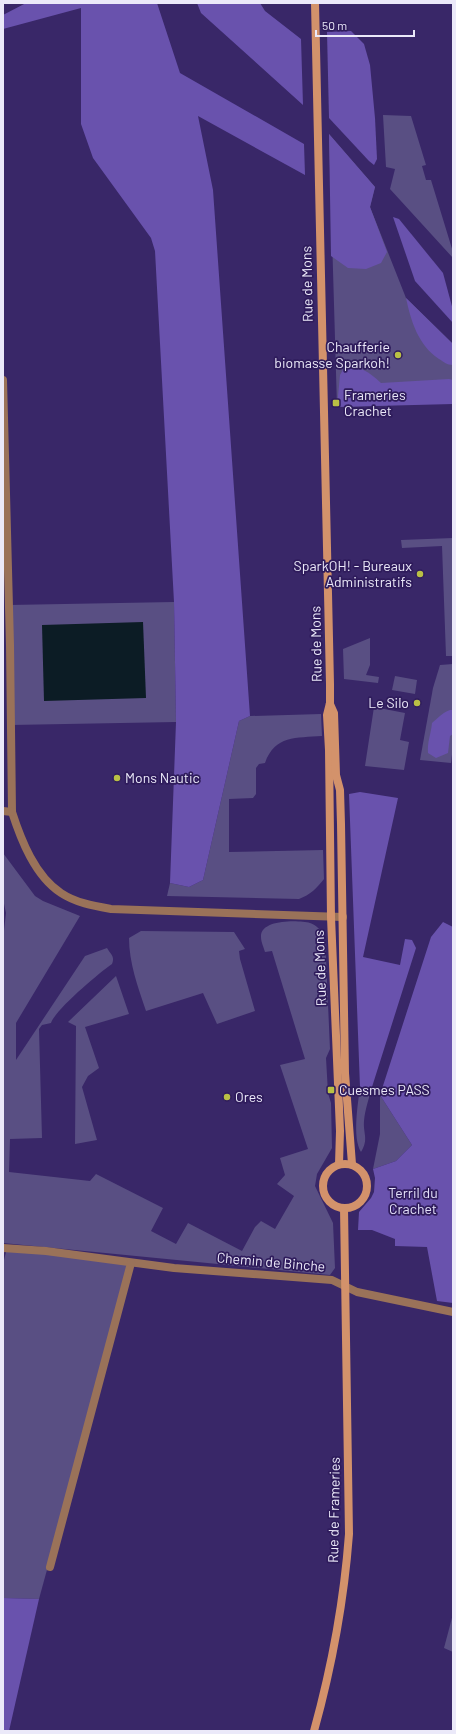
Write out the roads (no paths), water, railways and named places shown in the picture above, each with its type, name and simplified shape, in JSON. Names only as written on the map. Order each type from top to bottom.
[{"type":"main road","name":"Rue de Mons","points":[[314,3],[330,703],[327,715],[329,750],[331,917],[340,1131],[339,1164]]},
{"type":"main road","points":[[330,703],[334,713],[336,775],[340,790],[345,1073],[352,1164]]},
{"type":"main road","points":[[329,822],[341,824]]},
{"type":"main road","points":[[339,1164],[352,1164],[360,1169],[365,1176],[367,1192],[357,1205],[344,1208],[333,1205],[327,1200],[322,1191],[324,1177],[334,1166],[339,1164]]},
{"type":"main road","points":[[344,1208],[345,1287]]},
{"type":"main road","name":"Rue de Frameries","points":[[314,1731],[325,1692],[340,1617],[346,1578],[349,1541],[345,1287]]},
{"type":"street","points":[[3,380],[10,625],[12,812],[18,833],[33,861],[43,876],[61,893],[87,905],[111,909],[343,917]]},
{"type":"street","points":[[3,811],[12,812]]},
{"type":"street","name":"Chemin de Binche","points":[[3,1248],[46,1251],[131,1263],[332,1280],[357,1292],[453,1312]]},
{"type":"street","points":[[50,1567],[131,1263]]},
{"type":"water","points":[[143,622],[146,698],[44,701],[42,625]]},
{"type":"place","name":"Chaufferie biomasse Sparkoh!","points":[[398,355]]},
{"type":"place","name":"Frameries Crachet","points":[[336,403]]},
{"type":"place","name":"SparkOH! - Bureaux Administratifs","points":[[420,574]]},
{"type":"place","name":"Le Silo","points":[[417,703]]},
{"type":"place","name":"Mons Nautic","points":[[117,778]]},
{"type":"place","name":"Cuesmes PASS","points":[[331,1090]]},
{"type":"place","name":"Ores","points":[[227,1097]]},
{"type":"park label","name":"Terril du Crachet","points":[[413,1202]]}]
